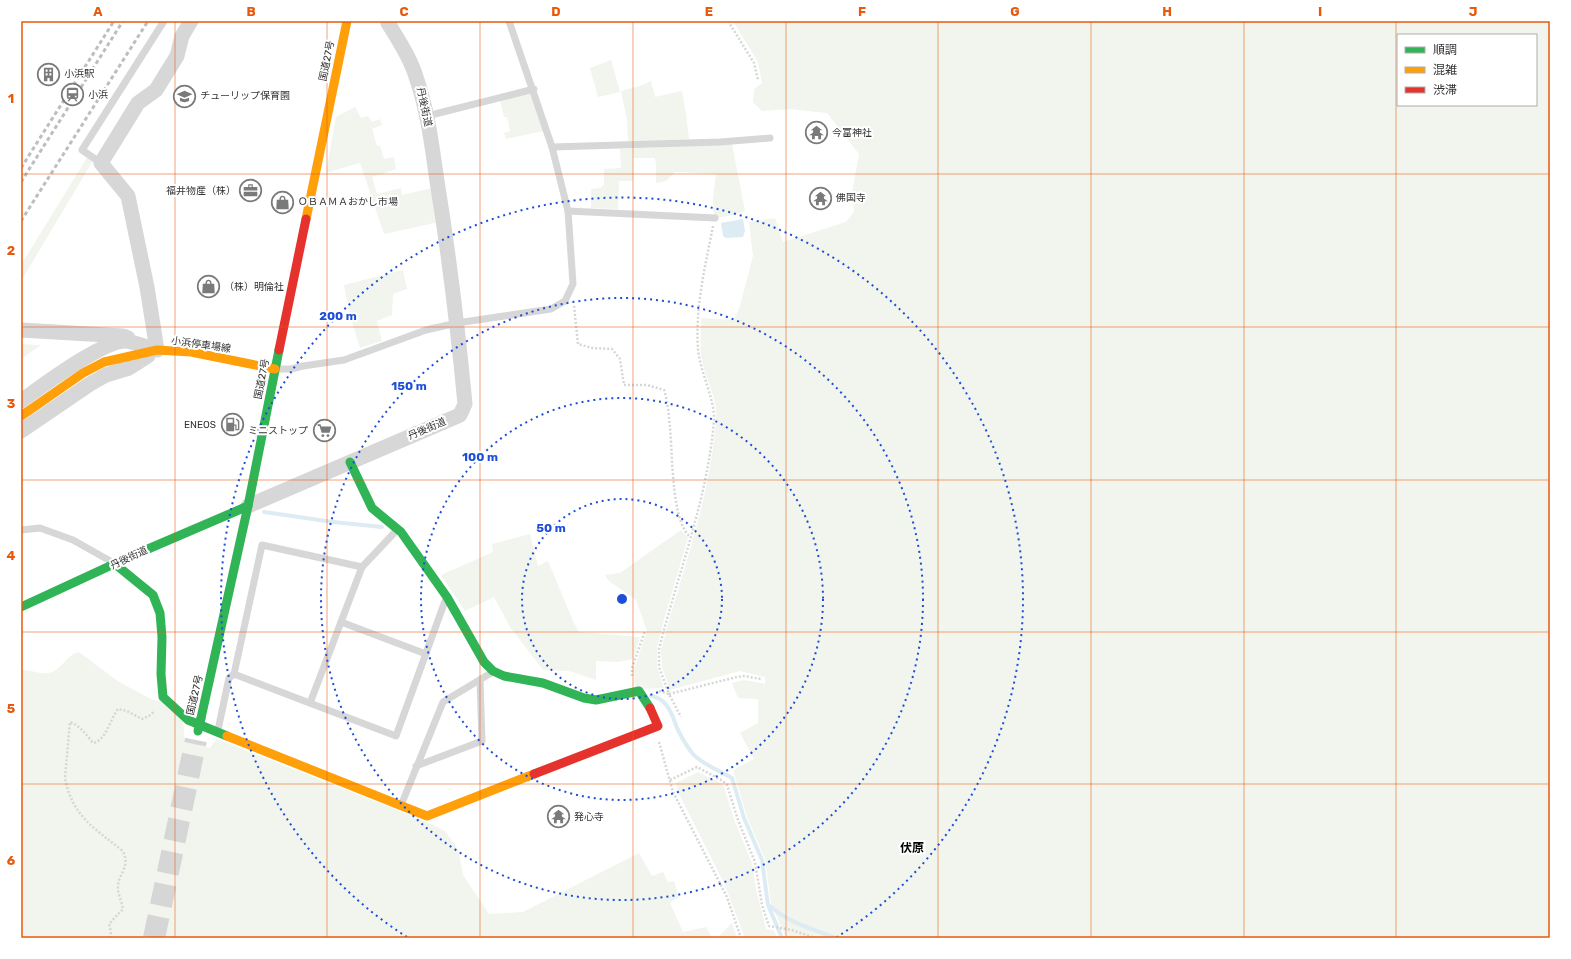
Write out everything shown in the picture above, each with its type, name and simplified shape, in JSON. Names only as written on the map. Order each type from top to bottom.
[{"type":"main road","name":"国道27号","points":[[197,736],[248,506],[347,21]]},
{"type":"main road","name":"小浜停車場線","points":[[21,416],[83,373],[104,362],[157,350],[190,352],[275,369]]},
{"type":"main road","points":[[115,564],[153,595],[160,613],[163,697],[179,713],[188,720],[427,816],[658,726],[651,709],[639,695],[596,700],[584,698],[543,683],[504,676],[486,676],[484,662],[445,604],[394,533],[372,508],[350,462]]},
{"type":"main road","name":"丹後街道","points":[[21,607],[126,558],[248,506]]},
{"type":"street","points":[[157,350],[147,287],[128,196],[101,162],[138,103],[156,90],[177,56],[182,36],[191,21]]},
{"type":"street","name":"丹後街道","points":[[248,506],[460,415],[465,404],[457,323],[427,116],[417,79],[406,53],[387,22]]},
{"type":"street","points":[[21,330],[123,336],[157,350]]},
{"type":"street","points":[[21,401],[82,359],[115,344],[126,341],[157,350]]},
{"type":"street","points":[[21,432],[90,384],[106,375],[129,368],[157,350]]},
{"type":"lane","points":[[101,162],[82,150],[164,21]]},
{"type":"lane","points":[[275,369],[290,369],[344,360],[426,330],[457,323],[551,309],[564,301],[572,284],[568,211],[565,194],[534,89],[509,21]]},
{"type":"lane","points":[[427,116],[534,89]]},
{"type":"lane","points":[[552,147],[720,142],[770,138]]},
{"type":"lane","points":[[568,211],[715,218]]},
{"type":"lane","points":[[21,530],[40,528],[73,540],[115,564]]},
{"type":"lane","points":[[310,703],[362,567],[394,533]]},
{"type":"lane","points":[[218,732],[229,678],[234,674],[262,545],[362,567]]},
{"type":"lane","points":[[234,674],[396,736],[445,604]]},
{"type":"lane","points":[[341,622],[426,654]]},
{"type":"lane","points":[[416,766],[482,741],[486,676]]},
{"type":"lane","points":[[401,805],[443,702],[486,676]]},
{"type":"path","points":[[728,21],[754,64],[758,80]]},
{"type":"path","points":[[715,218],[702,281],[698,348],[714,417],[706,480],[659,649],[659,667],[669,694],[744,676],[761,679]]},
{"type":"path","points":[[567,296],[573,302],[578,344],[592,348],[612,349],[620,359],[624,384],[647,385],[664,390],[668,400],[677,506],[683,528],[690,537]]},
{"type":"path","points":[[639,695],[632,668],[644,631]]},
{"type":"path","points":[[110,938],[111,932],[109,924],[123,909],[117,887],[126,863],[126,858],[123,851],[86,822],[74,805],[66,785],[65,778],[70,722],[86,732],[93,743],[102,738],[118,710],[127,711],[142,719],[156,710]]},
{"type":"path","points":[[658,726],[659,744],[673,792],[727,898],[741,938]]},
{"type":"path","points":[[670,780],[697,767],[723,781],[727,785],[738,820],[755,862],[762,905],[768,926],[792,930],[815,938]]},
{"type":"shaded area","points":[[733,21],[1550,21],[1550,938],[786,938],[771,903],[765,859],[747,817],[733,770],[754,759],[740,733],[758,723],[758,699],[738,698],[732,683],[744,680],[765,684],[765,677],[740,671],[670,690],[662,667],[661,650],[702,507],[713,448],[716,412],[714,397],[701,355],[701,318],[734,320],[740,306],[753,256],[749,222],[775,218],[783,242],[846,222],[854,212],[852,193],[859,154],[827,113],[789,109],[762,111],[753,102],[754,89],[762,83],[758,62]]},
{"type":"shaded area","points":[[611,60],[620,92],[598,97],[590,68]]},
{"type":"shaded area","points":[[651,81],[655,97],[682,91],[689,139],[628,142],[627,119],[621,91],[643,85]]},
{"type":"shaded area","points":[[532,92],[544,131],[506,139],[504,133],[510,131],[507,117],[504,117],[500,100]]},
{"type":"shaded area","points":[[355,107],[361,118],[368,116],[372,122],[380,119],[382,125],[372,129],[377,146],[380,146],[384,159],[394,157],[396,169],[372,177],[377,194],[401,188],[402,195],[433,188],[439,222],[384,234],[360,163],[326,173],[336,117]]},
{"type":"shaded area","points":[[732,144],[745,211],[741,213],[717,218],[714,215],[713,199],[716,174],[675,172],[666,181],[656,183],[655,158],[633,158],[633,181],[619,181],[618,209],[591,208],[591,189],[600,188],[604,185],[604,169],[621,168],[620,149]]},
{"type":"shaded area","points":[[88,156],[94,159],[21,281],[21,265]]},
{"type":"shaded area","points":[[743,219],[745,231],[743,237],[726,238],[723,236],[721,223]]},
{"type":"shaded area","points":[[403,270],[407,289],[393,294],[392,315],[377,321],[382,341],[360,348],[351,319],[344,285]]},
{"type":"shaded area","points":[[21,344],[41,345],[21,359]]},
{"type":"shaded area","points":[[681,530],[688,538],[657,648],[657,667],[664,688],[635,689],[634,669],[647,631],[636,600],[609,581],[605,575],[620,573]]},
{"type":"shaded area","points":[[530,534],[538,566],[548,561],[579,632],[640,637],[633,659],[618,662],[596,661],[596,680],[569,671],[543,670],[510,627],[494,597],[465,611],[441,575],[493,552],[492,544]]},
{"type":"shaded area","points":[[79,652],[119,682],[153,700],[160,701],[183,722],[185,741],[210,748],[217,739],[427,822],[445,831],[458,849],[463,875],[489,914],[523,912],[639,853],[652,876],[663,872],[668,882],[674,881],[679,897],[670,903],[683,932],[706,927],[712,938],[21,938],[21,670],[29,670],[40,673],[52,672],[59,668],[71,656]]},
{"type":"shaded area","points":[[698,772],[721,783],[724,787],[735,822],[752,863],[756,889],[766,929],[773,930],[778,938],[745,938],[724,883],[678,792],[676,783]]},
{"type":"shaded area","points":[[732,923],[737,938],[717,938]]},
{"type":"waterway","points":[[264,512],[333,522],[382,527]]},
{"type":"waterway","points":[[651,696],[666,704],[681,736],[693,754],[706,764],[732,778],[744,818],[762,860],[768,905],[782,938]]},
{"type":"waterway","points":[[770,906],[777,912],[793,921],[836,938]]},
{"type":"tunnel","points":[[154,938],[196,740]]},
{"type":"railway","points":[[21,168],[114,21]]},
{"type":"railway","points":[[21,182],[123,21]]},
{"type":"railway","points":[[21,221],[148,21]]},
{"type":"traffic: fast","points":[[201,718],[248,506],[279,350]]},
{"type":"traffic: fast","points":[[350,462],[372,508],[401,532],[447,597],[484,662],[493,671],[504,676],[543,683],[584,698],[596,700],[639,691],[650,708]]},
{"type":"traffic: fast","points":[[21,607],[127,558],[248,506]]},
{"type":"traffic: fast","points":[[115,564],[153,595],[160,613],[163,697],[188,720],[227,736]]},
{"type":"traffic: fast","points":[[198,731],[201,718]]},
{"type":"traffic: slow","points":[[306,219],[347,21]]},
{"type":"traffic: slow","points":[[21,416],[83,373],[104,362],[157,350],[191,352],[275,369]]},
{"type":"traffic: slow","points":[[227,736],[427,816],[534,774]]},
{"type":"traffic: jam","points":[[279,350],[306,219]]},
{"type":"traffic: jam","points":[[534,774],[658,726],[650,708]]},
{"type":"place","name":"小浜駅","points":[[48,74]]},
{"type":"place","name":"小浜","points":[[72,95]]},
{"type":"place","name":"チューリップ保育園","points":[[185,96]]},
{"type":"place","name":"今富神社","points":[[817,133]]},
{"type":"place","name":"福井物産（株）","points":[[251,191]]},
{"type":"place","name":"佛国寺","points":[[820,198]]},
{"type":"place","name":"ＯＢＡＭＡおかし市場","points":[[282,202]]},
{"type":"place","name":"（株）明倫社","points":[[209,287]]},
{"type":"place","name":"ENEOS","points":[[232,425]]},
{"type":"place","name":"ミニストップ","points":[[324,431]]},
{"type":"place","name":"発心寺","points":[[559,817]]},
{"type":"district","name":"伏原","points":[[912,848]]}]
